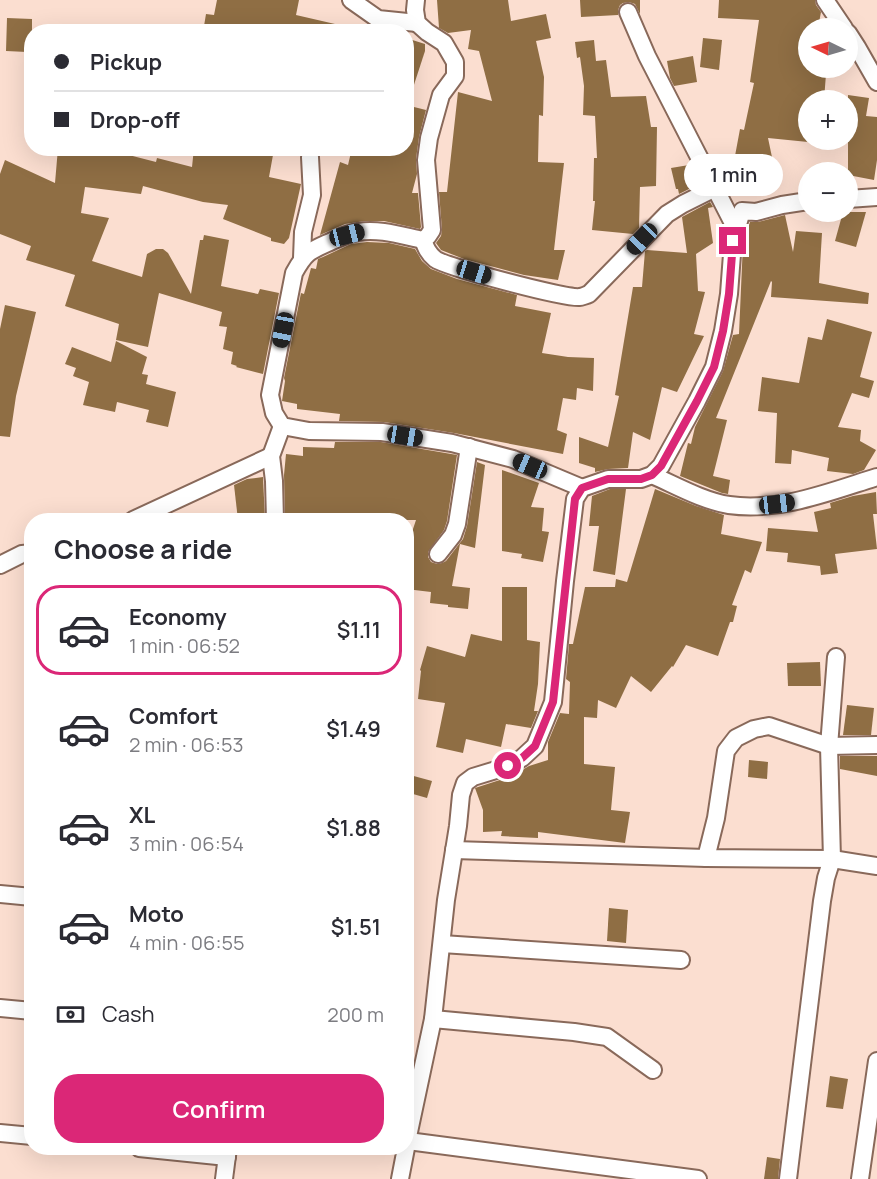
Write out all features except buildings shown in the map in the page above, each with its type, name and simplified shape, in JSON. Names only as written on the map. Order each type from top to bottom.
[{"type":"street","points":[[351,0],[378,19],[417,23]]},
{"type":"street","points":[[416,0],[414,10],[417,23],[444,43],[454,62],[455,76],[441,95],[429,138],[426,160],[432,230],[423,240],[378,231],[361,231],[312,250],[302,258],[294,273],[270,395],[274,413],[282,426],[309,430],[382,432],[469,447],[513,459],[582,488]]},
{"type":"street","points":[[825,0],[837,18]]},
{"type":"street","points":[[628,12],[647,56],[736,229]]},
{"type":"street","points":[[858,49],[877,81]]},
{"type":"street","points":[[302,258],[303,232],[312,195],[310,158]]},
{"type":"street","points":[[423,240],[427,252],[437,261],[492,278],[580,297],[589,294],[667,214],[715,188]]},
{"type":"street","points":[[858,198],[877,197]]},
{"type":"street","points":[[414,1111],[433,1019],[446,900],[461,795],[465,783],[473,777],[508,766],[522,758],[535,746],[553,702],[575,499],[582,488],[608,479],[641,479],[652,475],[661,466],[714,367],[726,312],[733,241],[742,211],[756,212],[798,203]]},
{"type":"street","points":[[275,513],[271,456],[282,426]]},
{"type":"street","points":[[438,554],[453,535],[457,524],[469,447]]},
{"type":"street","points":[[148,513],[271,456]]},
{"type":"street","points":[[652,475],[728,505],[759,506],[796,501],[877,477]]},
{"type":"street","points":[[0,565],[24,554]]},
{"type":"street","points":[[788,1179],[822,901],[832,859],[829,746],[836,657]]},
{"type":"street","points":[[706,858],[716,818],[726,751],[736,738],[754,729],[770,726],[829,746],[877,745]]},
{"type":"street","points":[[454,850],[706,858],[832,859],[877,866]]},
{"type":"street","points":[[0,894],[24,896]]},
{"type":"street","points":[[442,944],[681,960]]},
{"type":"street","points":[[0,1008],[24,1010]]},
{"type":"street","points":[[433,1019],[607,1037],[653,1070]]},
{"type":"street","points":[[860,1179],[873,1116],[877,1061]]},
{"type":"street","points":[[0,1133],[24,1135]]},
{"type":"street","points":[[414,1146],[698,1179]]},
{"type":"street","points":[[224,1179],[227,1155]]},
{"type":"street","points":[[400,1179],[405,1155]]},
{"type":"route","points":[[508,766],[522,758],[535,746],[553,702],[575,499],[582,488],[608,479],[641,479],[652,475],[661,466],[714,367],[729,294],[733,241]]}]
